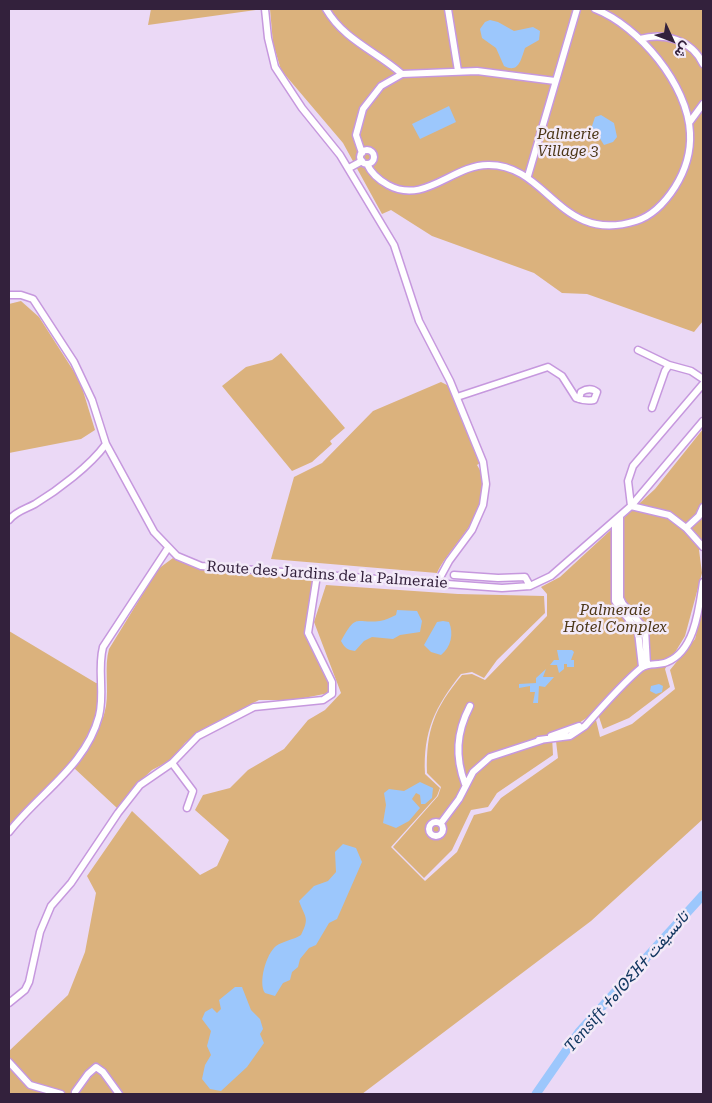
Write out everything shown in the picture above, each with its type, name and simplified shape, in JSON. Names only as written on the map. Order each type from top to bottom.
[{"type":"street","points":[[265,9],[268,38],[275,67],[302,108],[328,138],[349,168],[394,245],[419,321],[457,397],[484,462],[485,496],[483,505],[472,530],[449,560],[438,583]]},
{"type":"street","points":[[326,9],[339,28],[402,74]]},
{"type":"street","points":[[448,9],[458,71]]},
{"type":"street","points":[[528,176],[577,9]]},
{"type":"street","points":[[555,81],[458,71],[402,74],[381,86],[363,109],[356,135],[365,162],[380,180],[404,190],[427,189],[469,168],[482,165],[502,165],[528,176],[563,210],[578,218],[609,224],[636,221],[653,212],[669,197],[687,163],[690,134],[688,115],[673,82],[640,39],[619,22],[595,9]]},
{"type":"street","points":[[640,39],[659,36],[682,42],[690,48],[703,64]]},
{"type":"street","points":[[689,124],[703,104]]},
{"type":"street","points":[[349,168],[365,162],[372,162],[373,154],[369,151],[362,153]]},
{"type":"street","name":"Route des Jardins de la Palmeraie","points":[[9,295],[21,294],[33,300],[62,342],[81,375],[106,444],[148,523],[168,548],[189,563],[201,566],[502,588],[530,586],[551,576],[631,506],[703,421]]},
{"type":"street","points":[[638,350],[670,365],[691,371],[703,378]]},
{"type":"street","points":[[652,408],[665,371],[670,365]]},
{"type":"street","points":[[457,397],[548,367],[562,376],[572,395],[579,399]]},
{"type":"street","points":[[703,384],[633,466],[628,481],[631,506],[669,515],[686,528],[703,547]]},
{"type":"street","points":[[9,520],[15,513],[41,500],[96,457],[106,444]]},
{"type":"street","points":[[96,457],[111,454]]},
{"type":"street","points":[[686,528],[699,516],[703,507]]},
{"type":"street","points":[[618,518],[618,572],[615,602],[638,632],[644,666]]},
{"type":"street","points":[[9,832],[35,803],[62,778],[86,745],[100,711],[100,664],[104,647],[168,548]]},
{"type":"street","points":[[9,1003],[25,990],[30,982],[40,932],[51,906],[71,883],[130,796],[148,778],[172,763],[198,736],[254,708],[322,700],[332,694],[332,682],[308,633],[317,574]]},
{"type":"street","points":[[454,575],[525,577],[530,586]]},
{"type":"street","points":[[441,823],[458,799],[473,772],[490,757],[573,730],[591,720],[644,666],[668,662],[683,650],[700,607],[703,582]]},
{"type":"street","points":[[465,784],[460,772],[457,756],[460,729],[470,706]]},
{"type":"street","points":[[172,763],[193,791],[186,808]]},
{"type":"street","points":[[460,772],[473,772]]},
{"type":"street","points":[[9,1062],[30,1085],[61,1094]]},
{"type":"street","points":[[75,1094],[88,1074],[96,1067],[103,1072],[119,1094]]},
{"type":"green space","points":[[151,9],[263,9],[148,25]]},
{"type":"green space","name":"Palmerie Village 3","points":[[270,9],[703,9],[703,321],[694,332],[587,294],[562,293],[534,273],[432,236],[391,210],[382,214],[343,143],[281,70],[273,43]]},
{"type":"green space","points":[[21,301],[39,317],[80,381],[95,430],[81,439],[9,453],[9,304]]},
{"type":"green space","points":[[281,353],[345,428],[330,441],[332,444],[312,462],[292,471],[222,386],[246,367],[272,360]]},
{"type":"green space","points":[[441,382],[449,386],[483,461],[477,465],[483,480],[484,494],[472,522],[437,573],[271,559],[294,477],[322,463],[373,411]]},
{"type":"green space","name":"Palmeraie Hotel Complex","points":[[703,429],[703,545],[699,550],[702,573],[685,636],[665,669],[670,687],[629,718],[603,729],[597,711],[570,729],[552,736],[553,755],[497,793],[488,807],[471,810],[452,850],[424,878],[393,847],[438,796],[441,787],[427,773],[428,744],[438,710],[452,687],[462,675],[472,674],[485,680],[547,616],[547,594],[541,587],[560,577],[655,489]]},
{"type":"green space","points":[[173,558],[205,569],[222,572],[310,577],[313,587],[307,619],[307,632],[331,686],[329,693],[294,700],[259,700],[201,730],[185,743],[171,760],[152,770],[136,785],[117,808],[74,768],[93,739],[104,715],[107,699],[109,649],[158,569]]},
{"type":"green space","points":[[326,585],[458,594],[544,596],[545,613],[497,660],[484,678],[472,672],[461,674],[444,698],[432,720],[426,745],[425,774],[440,788],[437,796],[391,847],[425,881],[457,852],[474,815],[491,811],[501,798],[558,758],[556,741],[574,737],[596,720],[600,737],[632,724],[675,689],[670,670],[695,639],[703,606],[703,819],[591,921],[362,1094],[9,1094],[9,1051],[68,995],[85,952],[96,893],[87,876],[132,811],[200,875],[217,866],[229,840],[195,810],[203,795],[230,788],[248,770],[284,749],[308,720],[325,710],[341,693],[314,622]]},
{"type":"green space","points":[[9,631],[96,683],[100,683],[97,716],[78,753],[56,782],[32,802],[9,826]]},
{"type":"water","points":[[490,20],[498,22],[514,31],[533,27],[540,31],[539,40],[525,48],[521,61],[516,67],[509,68],[504,66],[496,48],[482,38],[480,29],[485,22]]},
{"type":"water","points":[[449,106],[456,122],[420,139],[412,124]]},
{"type":"water","points":[[601,115],[614,123],[617,137],[613,142],[604,145],[599,137],[593,136],[590,132],[595,117]]},
{"type":"water","points":[[397,610],[417,611],[422,621],[420,632],[400,635],[393,639],[372,637],[364,641],[355,651],[347,648],[341,641],[350,626],[357,621],[372,622],[384,620],[396,615]]},
{"type":"water","points":[[437,622],[449,622],[451,636],[447,648],[441,655],[431,652],[424,645]]},
{"type":"water","points":[[557,650],[572,650],[574,652],[571,660],[574,660],[574,667],[567,667],[567,664],[564,664],[564,669],[559,673],[557,665],[550,665],[554,660],[559,660]]},
{"type":"water","points":[[546,669],[543,677],[554,677],[545,687],[539,686],[538,703],[533,703],[535,692],[530,692],[530,686],[519,688],[519,684],[536,683],[536,678]]},
{"type":"water","points":[[659,684],[663,686],[662,692],[656,694],[650,691],[651,686]]},
{"type":"water","points":[[420,782],[433,788],[432,798],[425,804],[421,804],[420,795],[416,793],[412,799],[420,808],[409,821],[396,828],[383,823],[386,805],[384,793],[389,789],[404,791]]},
{"type":"water","points":[[343,844],[356,848],[362,862],[337,919],[329,923],[316,945],[309,948],[300,959],[298,967],[292,972],[290,980],[283,983],[275,996],[265,993],[262,983],[269,955],[276,946],[301,935],[306,921],[299,901],[314,886],[328,881],[336,872],[335,852]]},
{"type":"water","points":[[235,987],[242,987],[251,1010],[260,1019],[263,1029],[260,1034],[264,1043],[247,1067],[221,1091],[210,1089],[202,1079],[205,1065],[211,1055],[207,1046],[211,1031],[202,1019],[205,1012],[212,1008],[217,1013],[221,1009],[219,1000]]},
{"type":"waterway","name":"Tensift ⵜⴰⵏⵙⵉⴼⵜ تانسيفت","points":[[536,1094],[579,1032],[703,895]]}]
